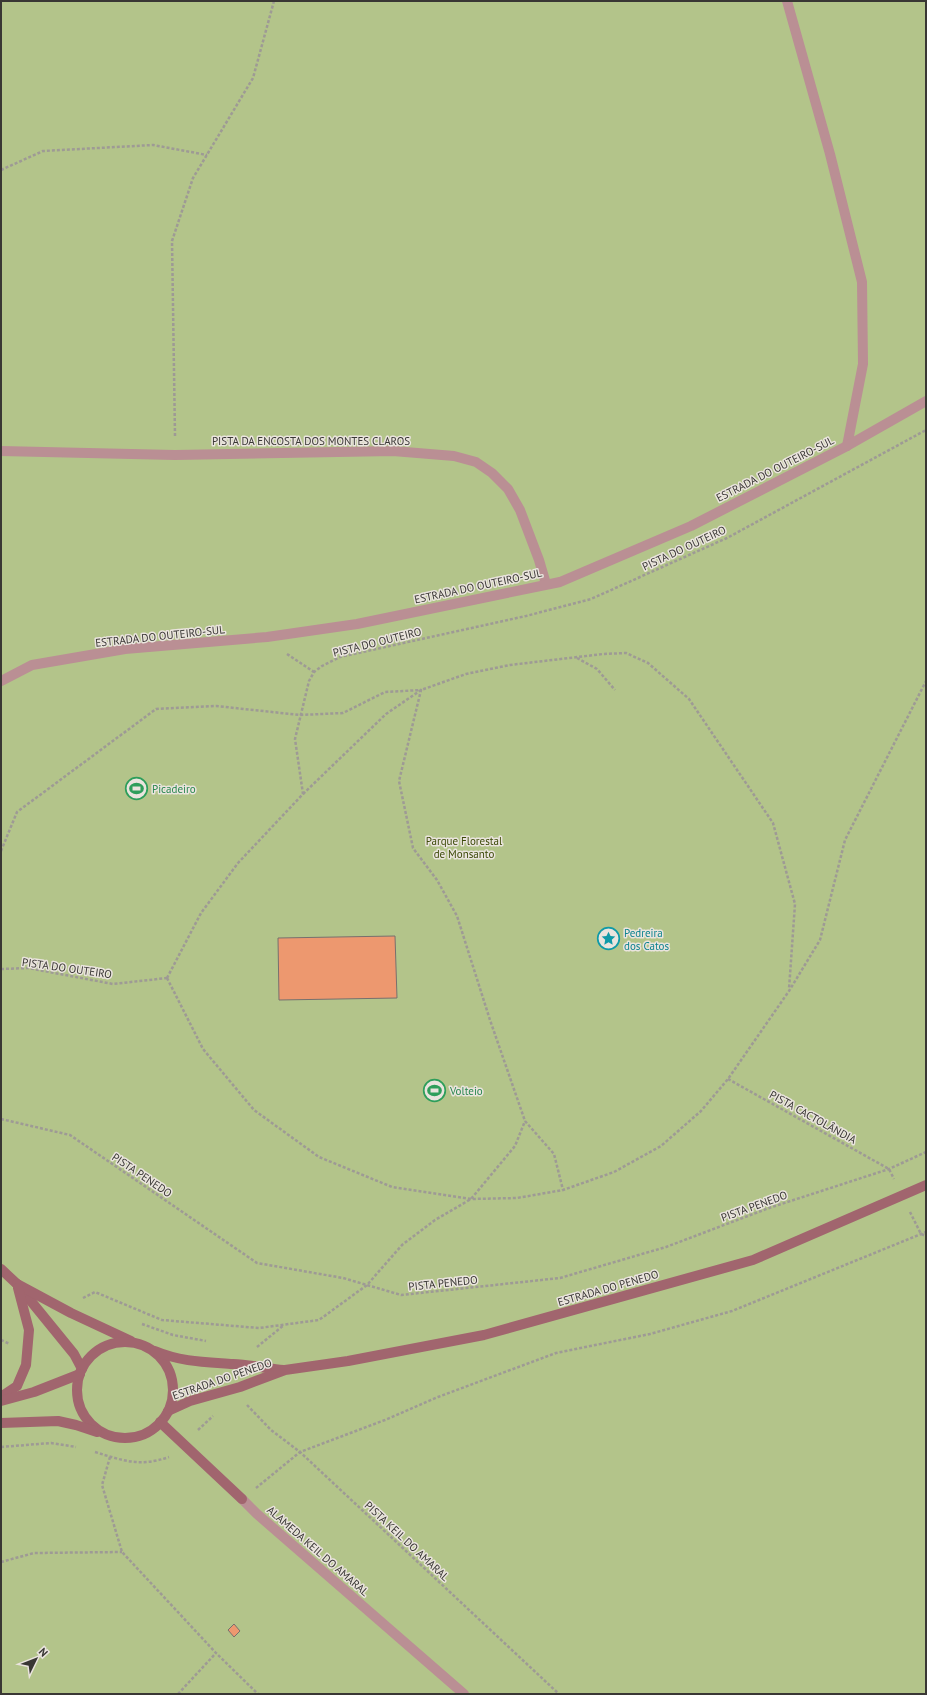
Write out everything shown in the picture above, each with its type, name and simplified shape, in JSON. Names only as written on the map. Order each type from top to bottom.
[{"type":"street","points":[[787,1],[834,169],[862,282],[863,364],[847,446]]},
{"type":"street","name":"ESTRADA DO OUTEIRO-SUL","points":[[1,681],[32,665],[125,649],[267,637],[357,624],[560,582],[691,526],[847,446],[926,401]]},
{"type":"street","name":"PISTA DA ENCOSTA DOS MONTES CLAROS","points":[[1,451],[175,455],[393,451],[454,456],[476,462],[508,489],[520,510],[540,560],[546,584]]},
{"type":"street","name":"ESTRADA DO PENEDO","points":[[168,1411],[190,1401],[240,1387],[284,1370],[348,1361],[484,1335],[753,1260],[926,1185]]},
{"type":"street","points":[[1,1269],[17,1284],[74,1354],[81,1371]]},
{"type":"street","points":[[1,1423],[58,1421],[122,1438],[136,1437],[149,1431],[160,1422],[168,1411],[172,1397],[172,1383],[168,1370],[160,1358],[150,1349],[71,1313],[17,1284]]},
{"type":"street","points":[[1,1397],[17,1386],[26,1365],[29,1330],[17,1284]]},
{"type":"street","points":[[109,1435],[97,1429],[88,1420],[81,1409],[77,1397],[81,1371],[88,1360],[97,1351],[109,1344],[123,1342],[137,1344]]},
{"type":"street","name":"ESTRADA DO PENEDO","points":[[150,1349],[166,1356],[191,1362],[235,1364],[284,1370]]},
{"type":"street","points":[[1,1401],[34,1392],[81,1371]]},
{"type":"street","name":"ALAMEDA KEIL DO AMARAL","points":[[160,1422],[256,1514],[464,1694]]},
{"type":"path","points":[[175,455],[172,241],[193,178],[253,78],[274,1]]},
{"type":"path","points":[[1,170],[43,151],[153,145],[207,155]]},
{"type":"path","name":"PISTA DO OUTEIRO","points":[[303,794],[295,739],[309,681],[314,672],[322,666],[334,660],[380,648],[526,616],[591,599],[727,538],[926,430]]},
{"type":"path","points":[[1,851],[17,812],[156,709],[216,706],[300,715],[343,713],[385,692],[421,690],[474,673],[510,665],[603,654],[626,653],[648,663],[689,698],[773,823],[795,904],[789,991]]},
{"type":"path","points":[[576,658],[596,669],[615,690]]},
{"type":"path","points":[[421,690],[386,714],[303,794],[238,863],[201,913],[168,978],[203,1049],[254,1110],[318,1157],[392,1187],[471,1199],[517,1198],[563,1190],[614,1172],[661,1146],[701,1111],[728,1079],[789,991],[820,940],[845,840],[926,681]]},
{"type":"path","points":[[421,690],[399,781],[413,848],[437,880],[457,916],[490,1020],[525,1121],[554,1154],[563,1190]]},
{"type":"path","name":"PISTA DO OUTEIRO","points":[[1,969],[28,968],[113,984],[168,978]]},
{"type":"path","name":"PISTA CACTOLÂNDIA","points":[[728,1079],[889,1169]]},
{"type":"path","name":"PISTA PENEDO","points":[[1,1119],[70,1135],[257,1263],[343,1278],[401,1295],[560,1278],[666,1247],[769,1208],[889,1169],[926,1152]]},
{"type":"path","points":[[86,1302],[80,1299],[95,1292],[162,1320],[259,1328],[319,1320],[367,1285],[402,1245],[435,1220],[471,1199],[515,1146],[525,1121]]},
{"type":"path","points":[[242,1499],[300,1452],[385,1420],[438,1397],[556,1353],[650,1334],[732,1311],[926,1232]]},
{"type":"path","points":[[921,1234],[926,1236]]},
{"type":"path","points":[[137,1322],[173,1335],[212,1342]]},
{"type":"path","points":[[252,1351],[284,1324]]},
{"type":"path","name":"PISTA KEIL DO AMARAL","points":[[244,1401],[272,1430],[300,1452],[559,1694]]},
{"type":"path","points":[[88,1450],[110,1457],[139,1463],[153,1463],[170,1457],[214,1416]]},
{"type":"path","points":[[1,1447],[51,1443],[80,1448]]},
{"type":"path","points":[[110,1457],[102,1485],[122,1552],[237,1676],[258,1694]]},
{"type":"path","points":[[1,1562],[34,1553],[122,1552]]},
{"type":"path","points":[[178,1694],[216,1653]]},
{"type":"green space","name":"Parque Florestal de Monsanto","points":[[1,1],[926,1],[926,1694],[1,1694]]},
{"type":"building","points":[[395,936],[397,998],[279,1000],[278,938]]},
{"type":"building","points":[[234,1624],[240,1631],[234,1637],[228,1630]]},
{"type":"place","name":"Picadeiro","points":[[137,789]]},
{"type":"place","name":"Pedreira dos Catos","points":[[608,939]]},
{"type":"place","name":"Volteio","points":[[434,1091]]}]
